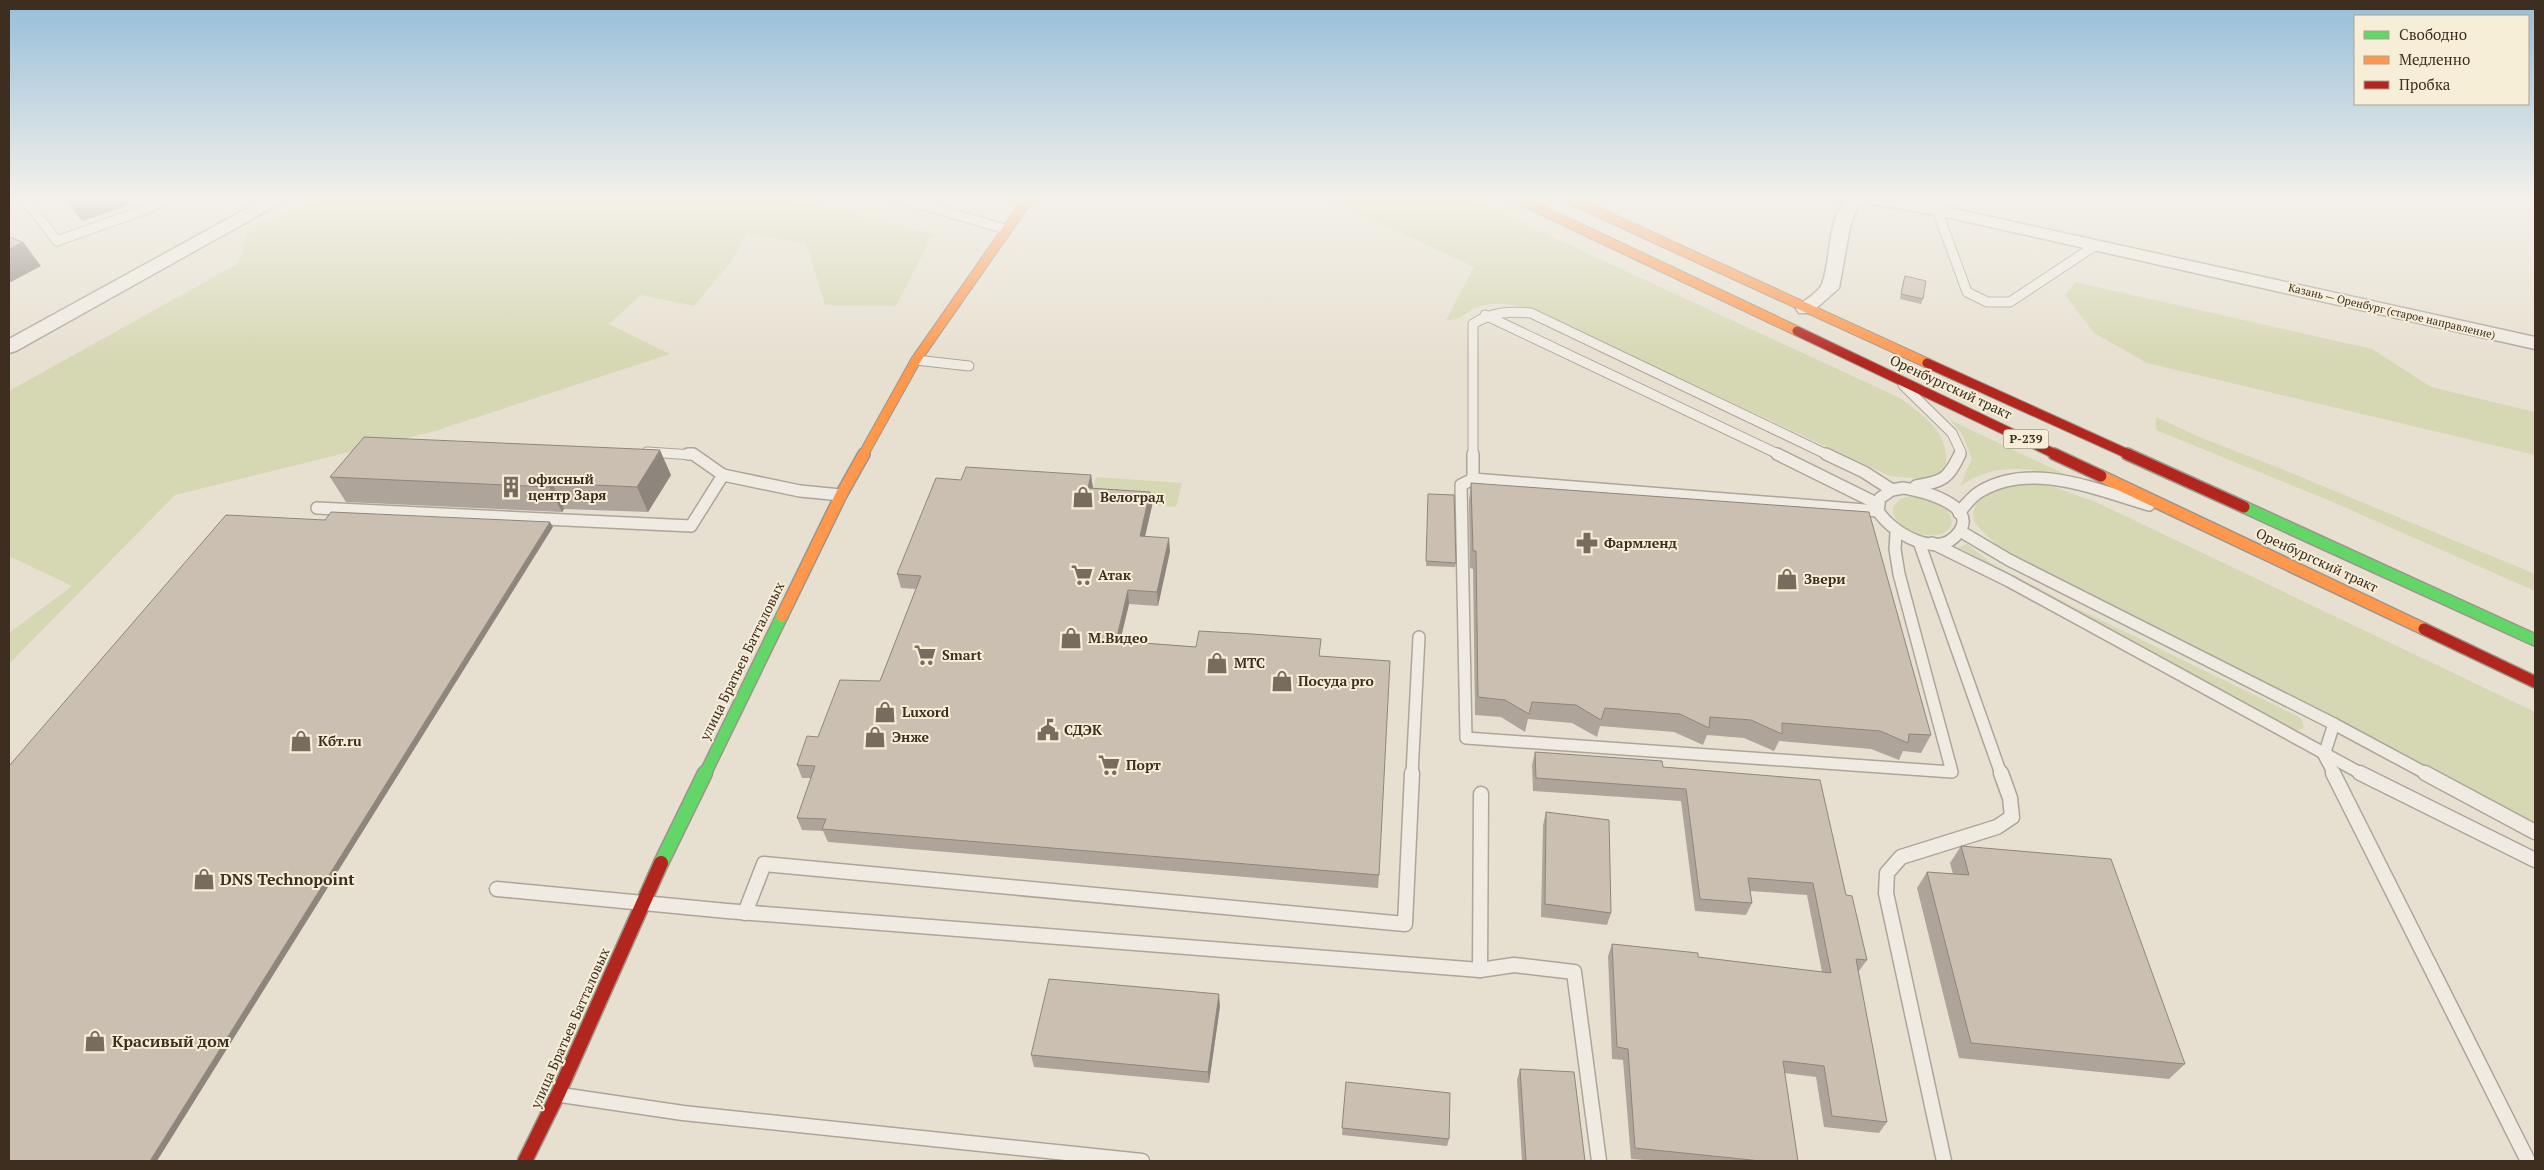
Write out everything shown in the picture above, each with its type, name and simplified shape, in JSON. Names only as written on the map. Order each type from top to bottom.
[{"type":"main road","name":"улица Братьев Батталовых","points":[[526,1161],[558,1094],[641,904],[841,495],[916,360],[989,253]]},
{"type":"main road","name":"Оренбургский тракт","points":[[1631,253],[2535,682]]},
{"type":"main road","name":"Оренбургский тракт","points":[[1686,253],[2535,640]]},
{"type":"street","points":[[9,347],[179,253]]},
{"type":"street","points":[[1806,308],[1830,288],[1837,253]]},
{"type":"street","name":"Казань — Оренбург (старое направление)","points":[[2130,253],[2535,343]]},
{"type":"lane","points":[[1954,253],[1966,292],[1975,299],[1998,304],[2010,302],[2085,253]]},
{"type":"lane","points":[[1473,479],[1474,324],[1485,315],[1508,311],[1531,313],[1864,472],[1892,490]]},
{"type":"lane","points":[[1485,315],[1841,484],[1878,507]]},
{"type":"lane","points":[[916,360],[969,366]]},
{"type":"lane","points":[[1894,377],[1952,433],[1961,452],[1950,475],[1933,483],[1892,490],[1880,498],[1878,507],[1881,518],[1896,533],[1926,542],[2009,581],[2324,755],[2535,860]]},
{"type":"lane","points":[[635,451],[693,454],[723,475],[800,491],[841,495]]},
{"type":"lane","points":[[317,508],[592,523],[691,526],[723,475]]},
{"type":"lane","points":[[1959,513],[1980,491],[2004,480],[2031,477],[2058,480],[2189,516]]},
{"type":"lane","points":[[1878,507],[1473,479],[1462,485],[1466,738],[1952,772],[1899,574],[1896,533]]},
{"type":"lane","points":[[1907,488],[1929,491],[1941,497],[1959,513],[1962,525],[1960,531],[1949,540],[1926,542]]},
{"type":"lane","points":[[1960,531],[2009,560],[2334,724],[2535,832]]},
{"type":"lane","points":[[1926,542],[2010,798],[2012,818],[1997,827],[1901,857],[1887,873],[1886,893],[1944,1161]]},
{"type":"lane","points":[[745,912],[764,864],[1405,924],[1420,637]]},
{"type":"lane","points":[[2334,724],[2324,755],[2528,1161]]},
{"type":"lane","points":[[1480,970],[1481,794]]},
{"type":"lane","points":[[497,889],[641,904],[1480,970],[1514,965],[1574,972],[1599,1161]]},
{"type":"lane","points":[[558,1094],[693,1114],[1142,1161]]},
{"type":"green space","points":[[242,253],[736,253],[730,263],[694,306],[641,295],[609,324],[670,354],[435,431],[175,495],[9,664],[9,633],[72,586],[9,556],[9,391],[239,263]]},
{"type":"green space","points":[[809,253],[923,253],[896,306],[825,305]]},
{"type":"green space","points":[[1443,253],[1586,253],[1900,398],[1928,420],[1941,437],[1945,447],[1945,470],[1921,479],[1890,476],[1527,308],[1508,304],[1488,304],[1471,310],[1460,318],[1446,320],[1474,267]]},
{"type":"green space","points":[[2075,282],[2372,349],[2431,387],[2535,412],[2535,455],[2147,363],[2094,333],[2065,295]]},
{"type":"green space","points":[[2156,417],[2204,439],[2282,469],[2535,574],[2535,591],[2328,500],[2156,430]]},
{"type":"green space","points":[[1950,420],[2075,479],[2045,472],[2016,469],[1988,473],[1960,486],[1972,459],[1962,434]]},
{"type":"green space","points":[[1096,477],[1182,483],[1176,507],[1089,501]]},
{"type":"green space","points":[[2026,483],[2054,487],[2096,502],[2535,712],[2535,826],[2301,700],[2149,627],[2006,553],[1981,530],[1974,521],[1973,513],[1976,504],[1991,489]]},
{"type":"green space","points":[[1910,496],[1923,497],[1942,505],[1950,515],[1952,522],[1948,530],[1940,534],[1920,534],[1900,524],[1894,516],[1893,507],[1900,499]]},
{"type":"green space","points":[[1967,544],[1991,563],[2068,604],[2297,716],[2302,720],[2304,728],[2295,731],[2279,725],[2138,644],[1958,547]]},
{"type":"building","points":[[1905,276],[1926,281],[1923,299],[1901,294]]},
{"type":"building","points":[[364,437],[660,450],[637,487],[552,483],[549,487],[330,477]]},
{"type":"building","name":"Порт","points":[[966,467],[1091,475],[1088,488],[1150,492],[1140,536],[1169,538],[1157,592],[1128,590],[1116,641],[1196,647],[1199,631],[1321,639],[1319,656],[1390,661],[1379,875],[822,829],[826,819],[797,818],[815,766],[797,765],[807,736],[818,737],[840,680],[880,681],[921,576],[897,574],[936,478],[961,480]]},
{"type":"building","points":[[1471,483],[1869,512],[1931,735],[1909,734],[1908,743],[1880,731],[1782,723],[1782,734],[1751,720],[1710,717],[1709,728],[1680,714],[1605,708],[1601,720],[1576,705],[1532,702],[1529,714],[1505,700],[1478,697],[1476,551],[1473,551]]},
{"type":"building","points":[[1428,494],[1454,495],[1456,563],[1426,561]]},
{"type":"building","points":[[331,512],[550,522],[150,1161],[9,1161],[9,766],[226,515],[325,520]]},
{"type":"building","points":[[1535,752],[1662,761],[1663,767],[1820,780],[1846,895],[1852,896],[1867,960],[1856,959],[1887,1122],[1832,1116],[1824,1066],[1783,1061],[1798,1161],[1761,1161],[1635,1148],[1628,1049],[1617,1047],[1612,944],[1698,953],[1698,957],[1831,973],[1813,883],[1748,878],[1752,903],[1700,899],[1686,789],[1536,778]]},
{"type":"building","points":[[1546,812],[1609,820],[1611,913],[1545,904]]},
{"type":"building","points":[[1961,846],[2111,859],[2185,1064],[1971,1043],[1927,872],[1969,875]]},
{"type":"building","points":[[1049,979],[1219,994],[1208,1072],[1031,1055]]},
{"type":"building","points":[[1520,1069],[1574,1072],[1585,1161],[1526,1161]]},
{"type":"building","points":[[1346,1082],[1450,1093],[1449,1139],[1342,1128]]},
{"type":"traffic: fast","points":[[2244,507],[2535,640]]},
{"type":"traffic: fast","points":[[661,863],[782,616]]},
{"type":"traffic: slow","points":[[782,616],[841,495],[916,360],[991,253]]},
{"type":"traffic: slow","points":[[1631,253],[1797,331]]},
{"type":"traffic: slow","points":[[1686,253],[1927,363]]},
{"type":"traffic: slow","points":[[2101,476],[2424,629]]},
{"type":"traffic: jam","points":[[1797,331],[2101,476]]},
{"type":"traffic: jam","points":[[1927,363],[2244,507]]},
{"type":"traffic: jam","points":[[2424,629],[2535,682]]},
{"type":"traffic: jam","points":[[525,1161],[558,1094],[661,863]]},
{"type":"place","name":"офисный центр Заря","points":[[511,487]]},
{"type":"place","name":"Велоград","points":[[1083,497]]},
{"type":"place","name":"Фармленд","points":[[1587,543]]},
{"type":"place","name":"Атак","points":[[1082,575]]},
{"type":"place","name":"Звери","points":[[1787,579]]},
{"type":"place","name":"М.Видео","points":[[1071,638]]},
{"type":"place","name":"Smart","points":[[925,655]]},
{"type":"place","name":"МТС","points":[[1217,663]]},
{"type":"place","name":"Посуда pro","points":[[1282,681]]},
{"type":"place","name":"Luxord","points":[[885,712]]},
{"type":"place","name":"СДЭК","points":[[1048,730]]},
{"type":"place","name":"Энже","points":[[875,737]]},
{"type":"place","name":"Кбт.ru","points":[[301,741]]},
{"type":"place","name":"Порт","points":[[1109,765]]},
{"type":"place","name":"DNS Technopoint","points":[[204,879]]},
{"type":"place","name":"Красивый дом","points":[[95,1041]]}]
